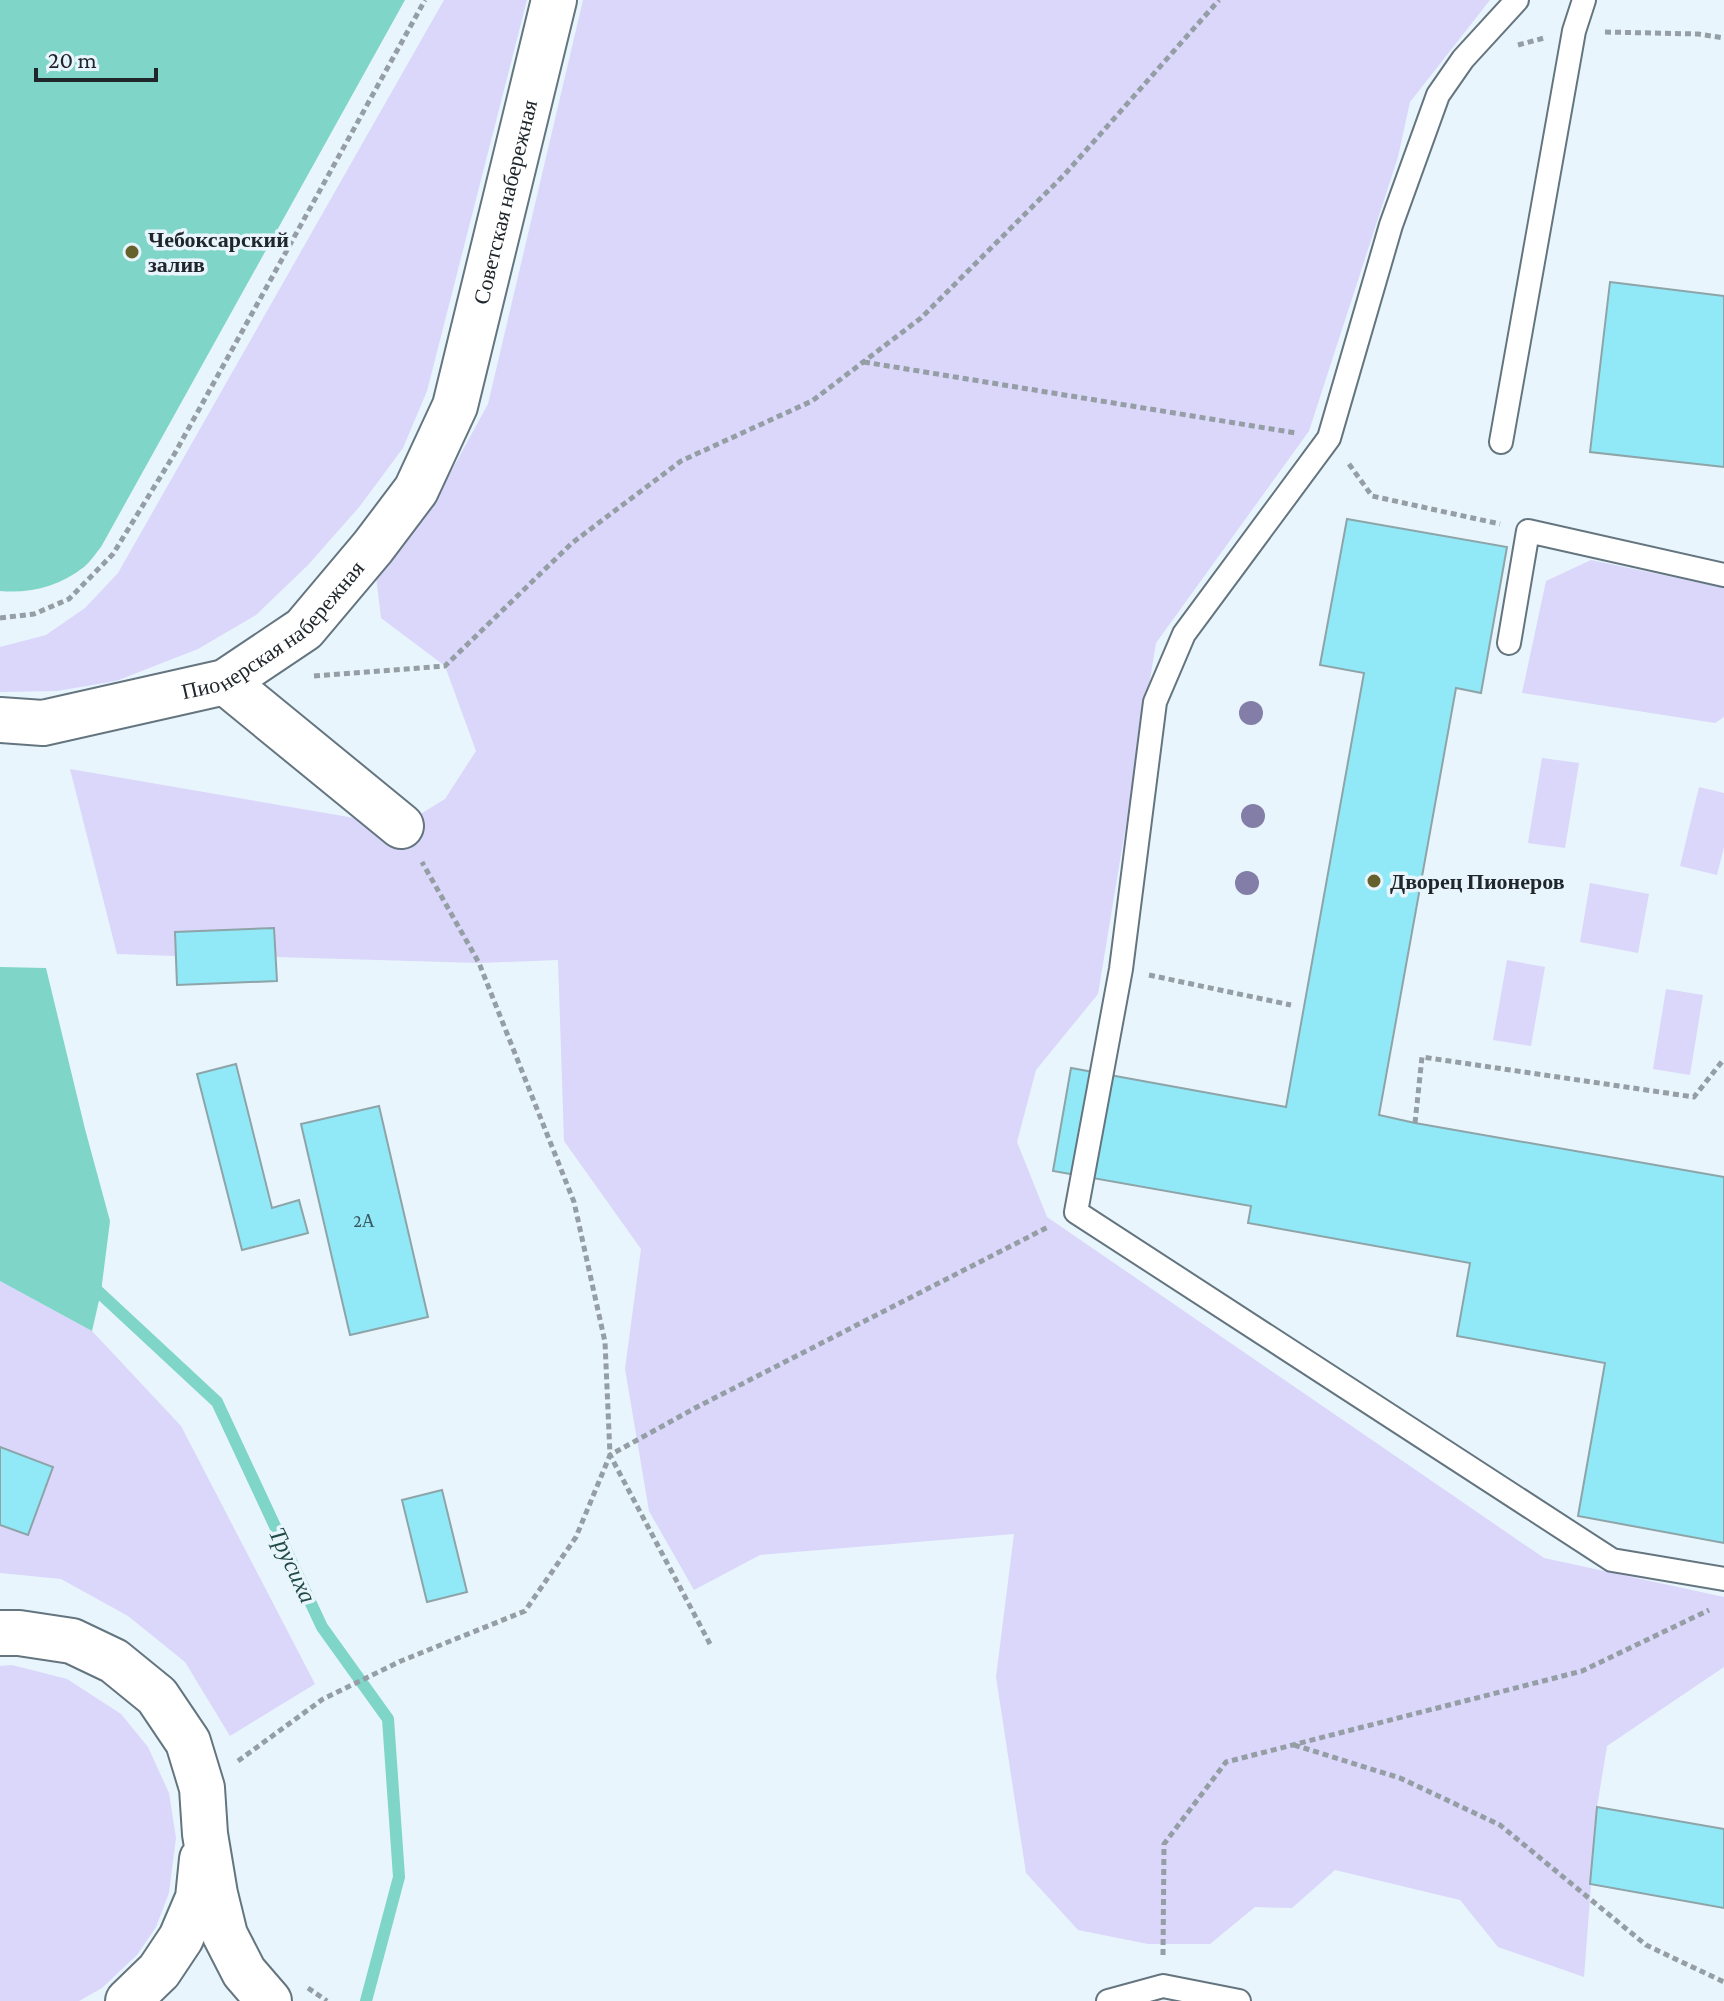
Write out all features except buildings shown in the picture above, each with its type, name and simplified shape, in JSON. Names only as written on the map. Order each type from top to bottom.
[{"type":"street","name":"Советская набережная","points":[[455,406],[554,0]]},
{"type":"street","name":"Пионерская набережная","points":[[0,720],[43,723],[225,682],[304,629],[416,490],[455,406]]},
{"type":"street","points":[[225,682],[401,826]]},
{"type":"street","points":[[0,1633],[72,1641],[114,1661],[157,1696],[188,1742],[202,1788],[205,1834],[225,1935],[244,1972],[269,2001]]},
{"type":"street","points":[[128,2001],[159,1971],[181,1938],[198,1898],[205,1834]]},
{"type":"lane","points":[[1517,0],[1463,59],[1438,95],[1391,225],[1329,438],[1184,634],[1155,702],[1121,969],[1076,1212],[1612,1560],[1724,1579]]},
{"type":"lane","points":[[1501,442],[1574,31],[1584,0]]},
{"type":"lane","points":[[1509,643],[1528,531],[1724,575]]},
{"type":"lane","points":[[1114,2000],[1163,1986],[1239,2001]]},
{"type":"path","points":[[0,618],[34,614],[69,599],[113,554],[175,453],[425,0]]},
{"type":"path","points":[[304,676],[445,666],[572,543],[681,461],[812,401],[921,318],[1065,174],[1219,0]]},
{"type":"path","points":[[863,362],[1329,438],[1372,496],[1528,531]]},
{"type":"path","points":[[323,1699],[401,1661],[525,1611],[576,1537],[610,1455],[605,1342],[574,1202],[479,963],[401,826]]},
{"type":"path","points":[[1121,969],[1291,1005]]},
{"type":"path","points":[[1415,1123],[1422,1057],[1694,1097],[1724,1059]]},
{"type":"path","points":[[610,1455],[1076,1212]]},
{"type":"path","points":[[610,1455],[710,1644]]},
{"type":"path","points":[[1163,1986],[1164,1844],[1226,1762],[1582,1671],[1710,1609]]},
{"type":"path","points":[[1293,1745],[1400,1778],[1500,1825],[1646,1945],[1724,1982]]},
{"type":"path","points":[[316,1993],[327,2001]]},
{"type":"shaded area","name":"Чебоксарский залив","points":[[0,0],[405,0],[101,547],[84,567],[65,579],[33,590],[11,592],[0,591]]},
{"type":"shaded area","points":[[444,0],[527,0],[427,391],[403,448],[360,506],[308,565],[256,615],[198,649],[116,681],[57,691],[0,692],[0,647],[46,635],[85,608],[118,573]]},
{"type":"shaded area","points":[[583,0],[1490,0],[1410,102],[1398,157],[1309,431],[1156,643],[1098,994],[1036,1070],[1017,1142],[1047,1217],[1544,1558],[1724,1597],[1724,1667],[1607,1746],[1597,1807],[1584,1977],[1498,1947],[1460,1900],[1335,1870],[1292,1908],[1255,1907],[1210,1944],[1148,1944],[1078,1930],[1026,1873],[996,1677],[1014,1534],[760,1555],[694,1590],[649,1511],[625,1369],[641,1249],[564,1141],[558,960],[479,963],[276,957],[274,928],[175,932],[176,956],[117,954],[70,769],[401,826],[445,799],[476,751],[445,666],[381,618],[375,568],[442,488],[488,404]]},
{"type":"shaded area","points":[[1591,560],[1724,588],[1724,717],[1715,723],[1522,693],[1546,581]]},
{"type":"shaded area","points":[[1542,758],[1579,763],[1565,848],[1528,843]]},
{"type":"shaded area","points":[[1699,787],[1724,793],[1724,847],[1717,875],[1680,866]]},
{"type":"shaded area","points":[[1590,883],[1649,894],[1638,953],[1580,942]]},
{"type":"shaded area","points":[[1507,960],[1545,967],[1531,1046],[1493,1040]]},
{"type":"shaded area","points":[[0,967],[46,968],[110,1221],[101,1292],[92,1331],[0,1281]]},
{"type":"shaded area","points":[[1666,989],[1703,995],[1690,1075],[1653,1069]]},
{"type":"shaded area","points":[[0,1281],[92,1331],[181,1426],[315,1684],[230,1736],[185,1662],[128,1616],[61,1579],[0,1573]]},
{"type":"shaded area","points":[[12,1665],[67,1679],[121,1714],[148,1747],[169,1793],[176,1838],[169,1893],[156,1927],[137,1955],[102,1988],[79,2001],[0,2001],[0,1666]]},
{"type":"waterway","name":"Трусиха","points":[[88,1282],[217,1402],[322,1627],[388,1719],[399,1877],[366,2001]]},
{"type":"place","name":"Чебоксарский залив","points":[[132,252]]},
{"type":"place","name":"Дворец Пионеров","points":[[1374,881]]}]
